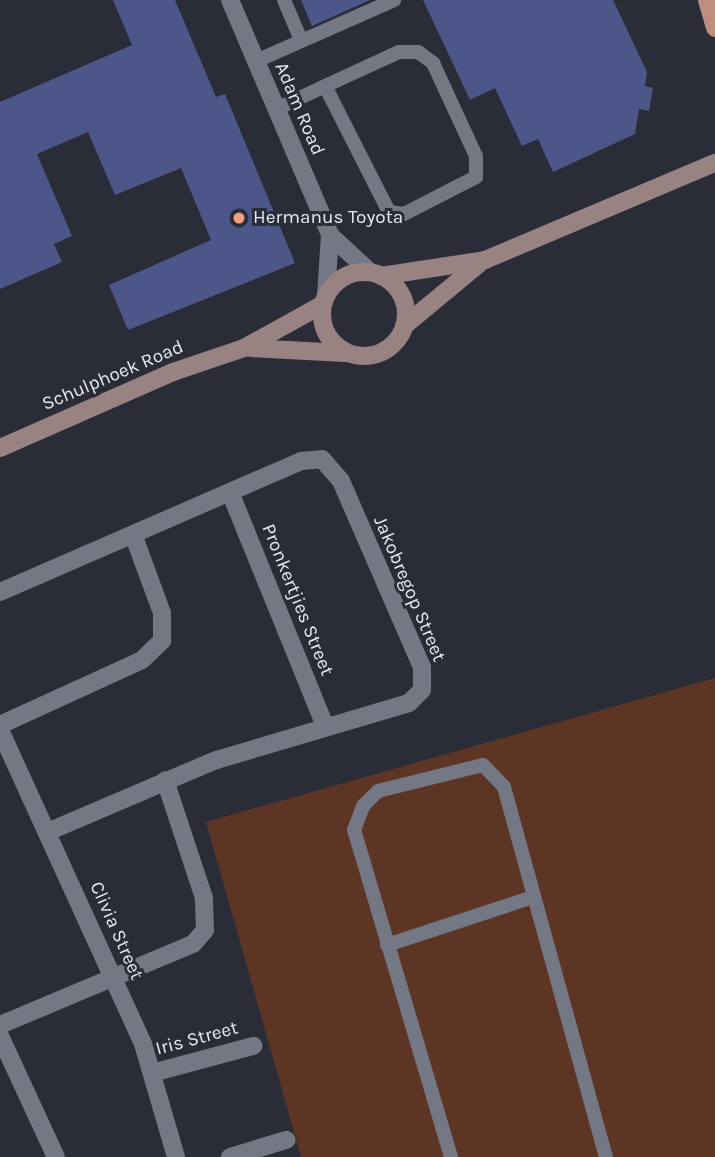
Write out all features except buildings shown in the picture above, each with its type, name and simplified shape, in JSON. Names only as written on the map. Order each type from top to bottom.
[{"type":"main road","points":[[707,0],[715,28]]},
{"type":"street","name":"Adam Road","points":[[230,0],[330,234],[375,274]]},
{"type":"street","points":[[485,260],[404,326],[381,353],[346,353],[326,333],[324,300],[344,277],[485,260],[715,163]]},
{"type":"street","name":"Adam Road","points":[[324,300],[330,234]]},
{"type":"street","points":[[375,274],[404,302],[404,326]]},
{"type":"street","name":"Schulphoek Road","points":[[0,448],[173,372],[244,348],[324,300]]},
{"type":"street","name":"Schulphoek Road","points":[[244,348],[346,353]]},
{"type":"street","name":"Jakobregop Street","points":[[0,592],[301,461],[329,463],[422,667],[422,690],[409,703],[324,724],[165,779],[47,832]]},
{"type":"street","name":"Pronkertjies Street","points":[[230,492],[324,724]]},
{"type":"street","points":[[0,727],[142,660],[162,641],[162,612],[133,534]]},
{"type":"street","name":"Clivia Street","points":[[0,727],[112,974],[152,1073],[176,1157]]},
{"type":"street","points":[[0,1025],[112,974],[192,944],[205,930],[204,898],[165,779]]},
{"type":"street","points":[[0,1036],[56,1157]]},
{"type":"street","name":"Iris Street","points":[[152,1073],[254,1046]]},
{"type":"street","points":[[230,1157],[286,1140]]},
{"type":"lane","points":[[284,0],[301,40]]},
{"type":"lane","points":[[256,61],[394,0]]},
{"type":"lane","points":[[276,109],[325,86],[399,52],[426,56],[476,156],[476,177],[404,214],[389,212],[325,86]]},
{"type":"lane","points":[[451,1157],[354,830],[363,806],[395,783],[467,765],[492,770],[504,787],[530,898],[606,1157]]},
{"type":"lane","points":[[387,945],[530,898]]},
{"type":"shaded area","points":[[715,678],[715,1157],[301,1157],[206,822]]},
{"type":"place","name":"Hermanus Toyota","points":[[239,218]]}]
